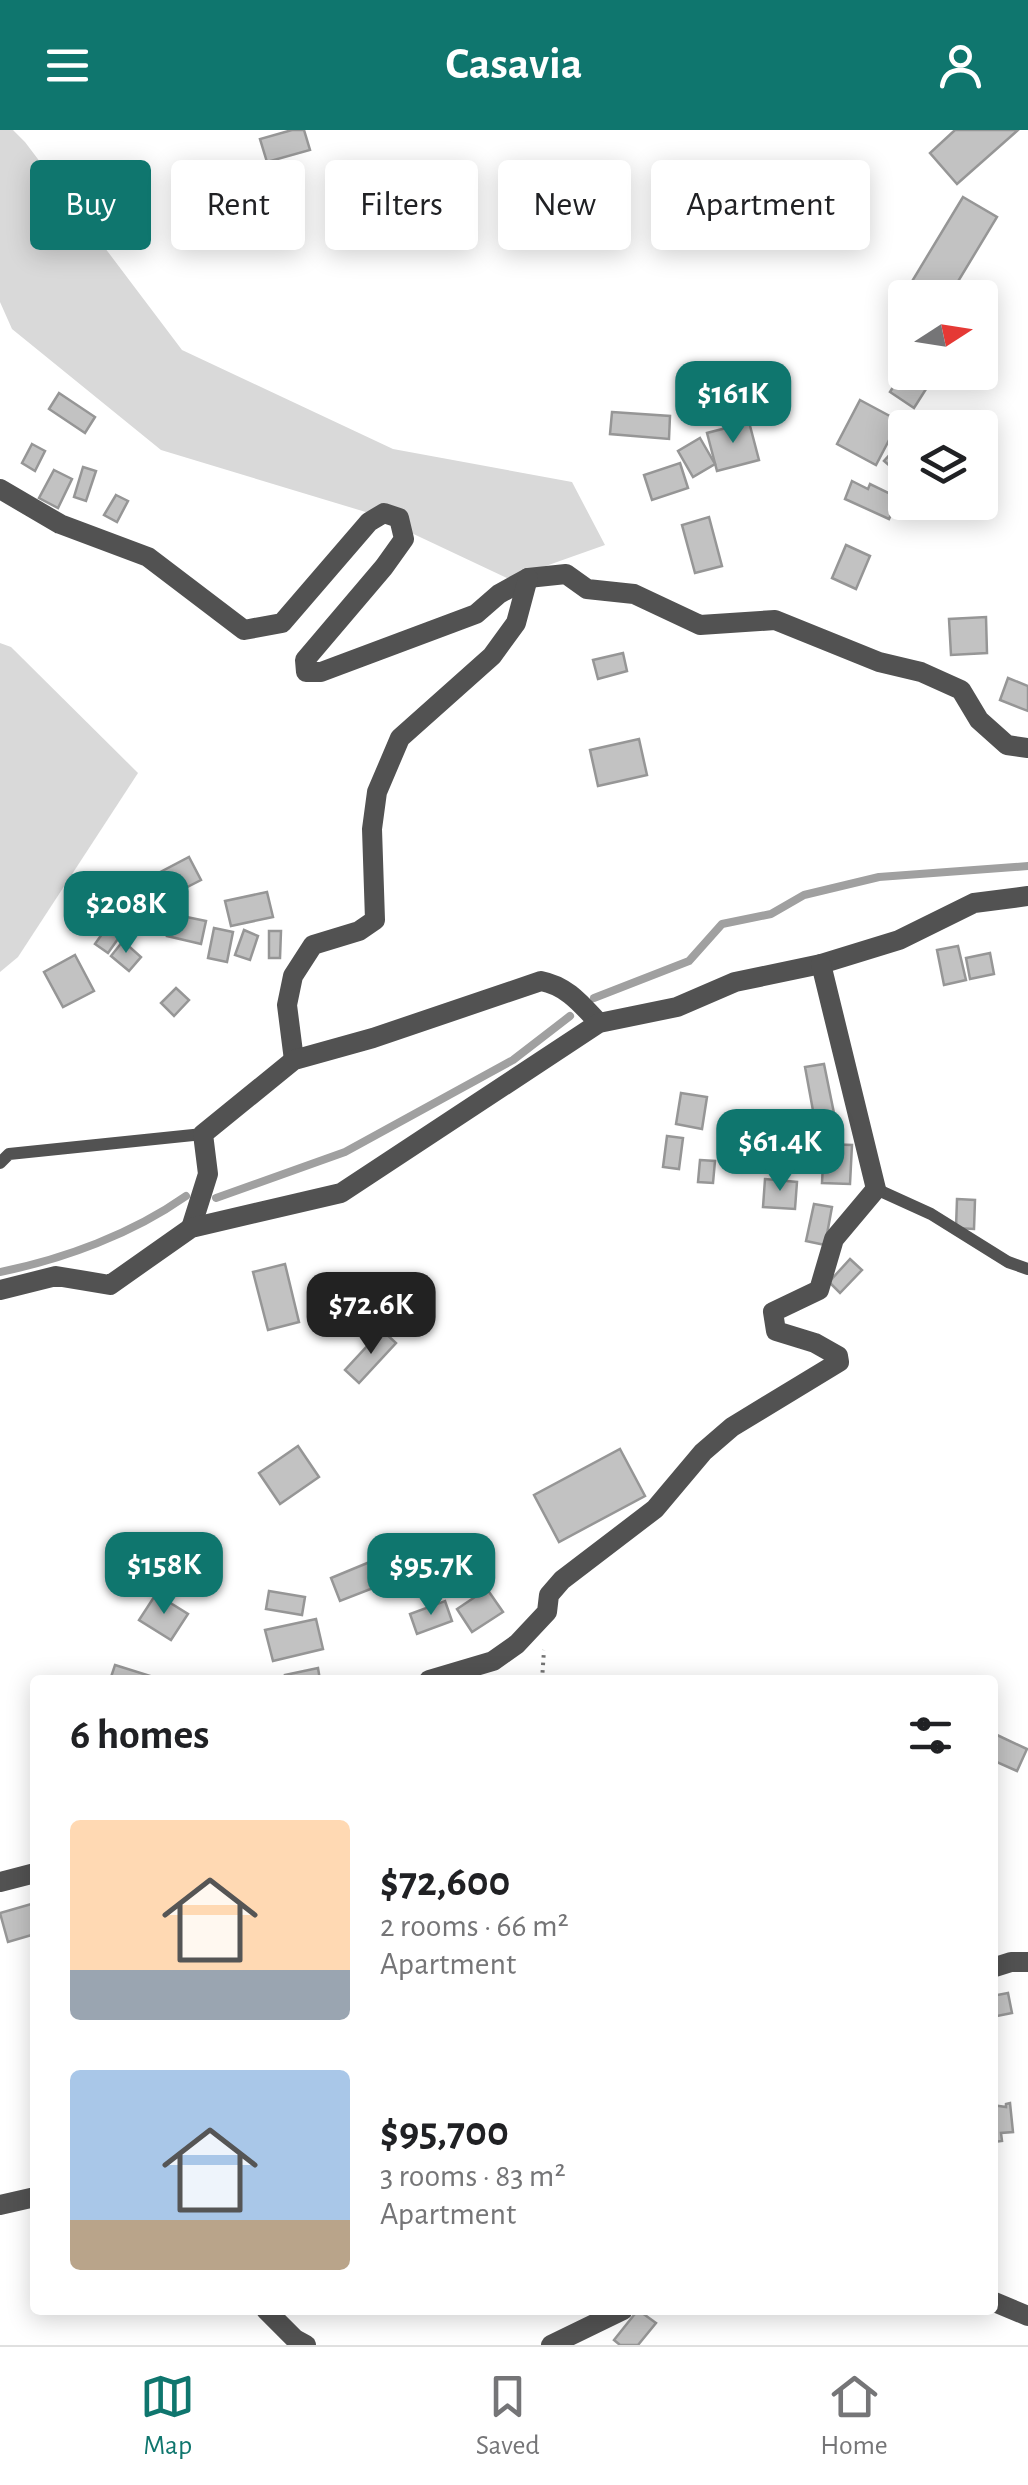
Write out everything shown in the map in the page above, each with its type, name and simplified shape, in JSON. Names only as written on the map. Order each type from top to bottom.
[{"type":"street","points":[[0,489],[60,524],[148,557],[244,630],[282,623],[370,522],[384,513],[399,518],[404,539],[305,660],[306,672],[321,672],[476,614],[499,594],[528,578],[566,574],[587,589],[634,594],[700,625],[775,620],[879,662],[921,672],[960,690],[979,720],[1007,745],[1028,748]]},
{"type":"street","points":[[294,1060],[287,1005],[293,976],[313,945],[359,931],[375,920],[372,829],[378,792],[400,738],[492,656],[516,624],[528,578]]},
{"type":"street","points":[[0,1290],[56,1276],[110,1285],[191,1228],[342,1193],[599,1023],[677,1007],[735,982],[821,964],[899,940],[974,903],[1028,896]]},
{"type":"street","points":[[445,1675],[493,1661],[516,1644],[546,1612],[549,1594],[562,1580],[655,1509],[732,1426],[836,1366],[838,1356],[829,1349],[776,1331],[773,1312],[820,1290],[834,1240],[876,1189],[821,964]]},
{"type":"street","points":[[191,1228],[208,1174],[203,1134],[294,1060],[373,1038],[541,981],[558,984],[599,1023]]},
{"type":"street","points":[[0,1882],[30,1874]]},
{"type":"street","points":[[998,1966],[1028,1962]]},
{"type":"street","points":[[0,2205],[30,2198]]},
{"type":"street","points":[[998,2304],[1028,2316]]},
{"type":"street","points":[[271,2315],[306,2345]]},
{"type":"street","points":[[551,2345],[614,2315]]},
{"type":"street","points":[[585,2345],[618,2315]]},
{"type":"lane","points":[[0,1164],[9,1154],[203,1134]]},
{"type":"lane","points":[[876,1189],[931,1214],[1008,1262],[1028,1269]]},
{"type":"shaded area","points":[[0,130],[13,130],[39,160],[30,160],[30,250],[107,250],[182,350],[393,449],[572,482],[605,545],[509,579],[369,513],[161,450],[12,329],[0,302]]},
{"type":"shaded area","points":[[0,643],[11,647],[138,773],[18,957],[0,972]]},
{"type":"building","points":[[304,130],[310,150],[266,160],[260,139]]},
{"type":"building","points":[[955,130],[1018,130],[957,184],[930,153]]},
{"type":"building","points":[[963,197],[997,217],[959,280],[913,280]]},
{"type":"building","points":[[891,390],[925,390],[914,408]]},
{"type":"building","points":[[59,393],[95,417],[85,433],[49,409]]},
{"type":"building","points":[[860,400],[888,415],[888,442],[876,465],[837,444]]},
{"type":"building","points":[[612,412],[670,416],[669,439],[610,434]]},
{"type":"building","points":[[749,422],[759,460],[717,471],[707,433]]},
{"type":"building","points":[[700,438],[715,464],[693,477],[678,451]]},
{"type":"building","points":[[32,444],[45,451],[35,471],[22,463]]},
{"type":"building","points":[[680,463],[688,488],[652,500],[644,475]]},
{"type":"building","points":[[83,467],[96,471],[86,501],[74,497]]},
{"type":"building","points":[[54,470],[72,479],[58,508],[39,498]]},
{"type":"building","points":[[852,481],[868,489],[870,484],[888,493],[888,519],[845,499]]},
{"type":"building","points":[[116,495],[128,501],[117,522],[104,515]]},
{"type":"building","points":[[709,517],[722,566],[695,573],[682,525]]},
{"type":"building","points":[[846,545],[870,556],[856,589],[832,578]]},
{"type":"building","points":[[986,617],[987,653],[951,655],[949,619]]},
{"type":"building","points":[[623,653],[627,671],[598,679],[593,660]]},
{"type":"building","points":[[1008,678],[1028,686],[1028,711],[1000,700]]},
{"type":"building","points":[[639,739],[647,775],[598,786],[590,750]]},
{"type":"building","points":[[189,857],[201,880],[142,910],[130,888]]},
{"type":"building","points":[[267,892],[273,917],[231,926],[225,901]]},
{"type":"building","points":[[172,914],[206,921],[201,944],[167,936]]},
{"type":"building","points":[[107,927],[120,936],[108,953],[95,944]]},
{"type":"building","points":[[214,928],[233,932],[227,962],[208,958]]},
{"type":"building","points":[[244,930],[258,936],[250,960],[235,955]]},
{"type":"building","points":[[269,931],[281,931],[280,958],[269,958]]},
{"type":"building","points":[[123,941],[141,957],[129,971],[111,956]]},
{"type":"building","points":[[958,946],[966,980],[944,985],[937,950]]},
{"type":"building","points":[[990,953],[994,974],[970,979],[966,958]]},
{"type":"building","points":[[75,955],[94,991],[63,1007],[44,972]]},
{"type":"building","points":[[176,988],[189,1000],[174,1016],[161,1003]]},
{"type":"building","points":[[824,1064],[836,1123],[816,1127],[805,1067]]},
{"type":"building","points":[[681,1093],[707,1097],[702,1129],[676,1124]]},
{"type":"building","points":[[667,1136],[683,1138],[679,1169],[663,1167]]},
{"type":"building","points":[[824,1144],[852,1145],[850,1184],[822,1183]]},
{"type":"building","points":[[700,1160],[715,1161],[713,1183],[698,1182]]},
{"type":"building","points":[[765,1179],[797,1182],[795,1209],[763,1207]]},
{"type":"building","points":[[957,1199],[975,1200],[974,1229],[956,1228]]},
{"type":"building","points":[[814,1204],[832,1207],[825,1245],[806,1241]]},
{"type":"building","points":[[850,1259],[862,1270],[840,1293],[829,1282]]},
{"type":"building","points":[[285,1264],[299,1322],[268,1330],[253,1272]]},
{"type":"building","points":[[382,1330],[396,1343],[359,1383],[345,1370]]},
{"type":"building","points":[[298,1446],[319,1477],[280,1504],[259,1473]]},
{"type":"building","points":[[620,1449],[645,1496],[559,1542],[534,1495]]},
{"type":"building","points":[[377,1559],[386,1583],[340,1601],[331,1578]]},
{"type":"building","points":[[392,1568],[449,1568],[450,1591],[392,1591]]},
{"type":"building","points":[[487,1589],[503,1612],[472,1632],[457,1609]]},
{"type":"building","points":[[269,1591],[305,1597],[302,1615],[266,1609]]},
{"type":"building","points":[[156,1594],[188,1614],[171,1640],[139,1620]]},
{"type":"building","points":[[445,1601],[452,1621],[417,1634],[410,1614]]},
{"type":"building","points":[[316,1619],[323,1649],[273,1661],[265,1630]]},
{"type":"building","points":[[115,1665],[147,1675],[112,1675]]},
{"type":"building","points":[[318,1668],[319,1675],[285,1675]]},
{"type":"building","points":[[998,1735],[1027,1749],[1017,1771],[998,1763]]},
{"type":"building","points":[[30,1904],[30,1935],[8,1942],[0,1913]]},
{"type":"building","points":[[1008,1993],[1012,2013],[998,2016],[998,1995]]},
{"type":"building","points":[[1010,2103],[1013,2132],[1001,2133],[1002,2141],[998,2141],[998,2106]]},
{"type":"building","points":[[634,2315],[645,2315],[656,2323],[638,2345],[620,2345],[614,2340]]},
{"type":"waterway","points":[[594,998],[689,961],[722,924],[771,914],[804,895],[879,877],[1028,866]]},
{"type":"waterway","points":[[216,1198],[345,1152],[513,1060],[570,1016]]},
{"type":"waterway","points":[[0,1272],[97,1243],[186,1196]]}]
